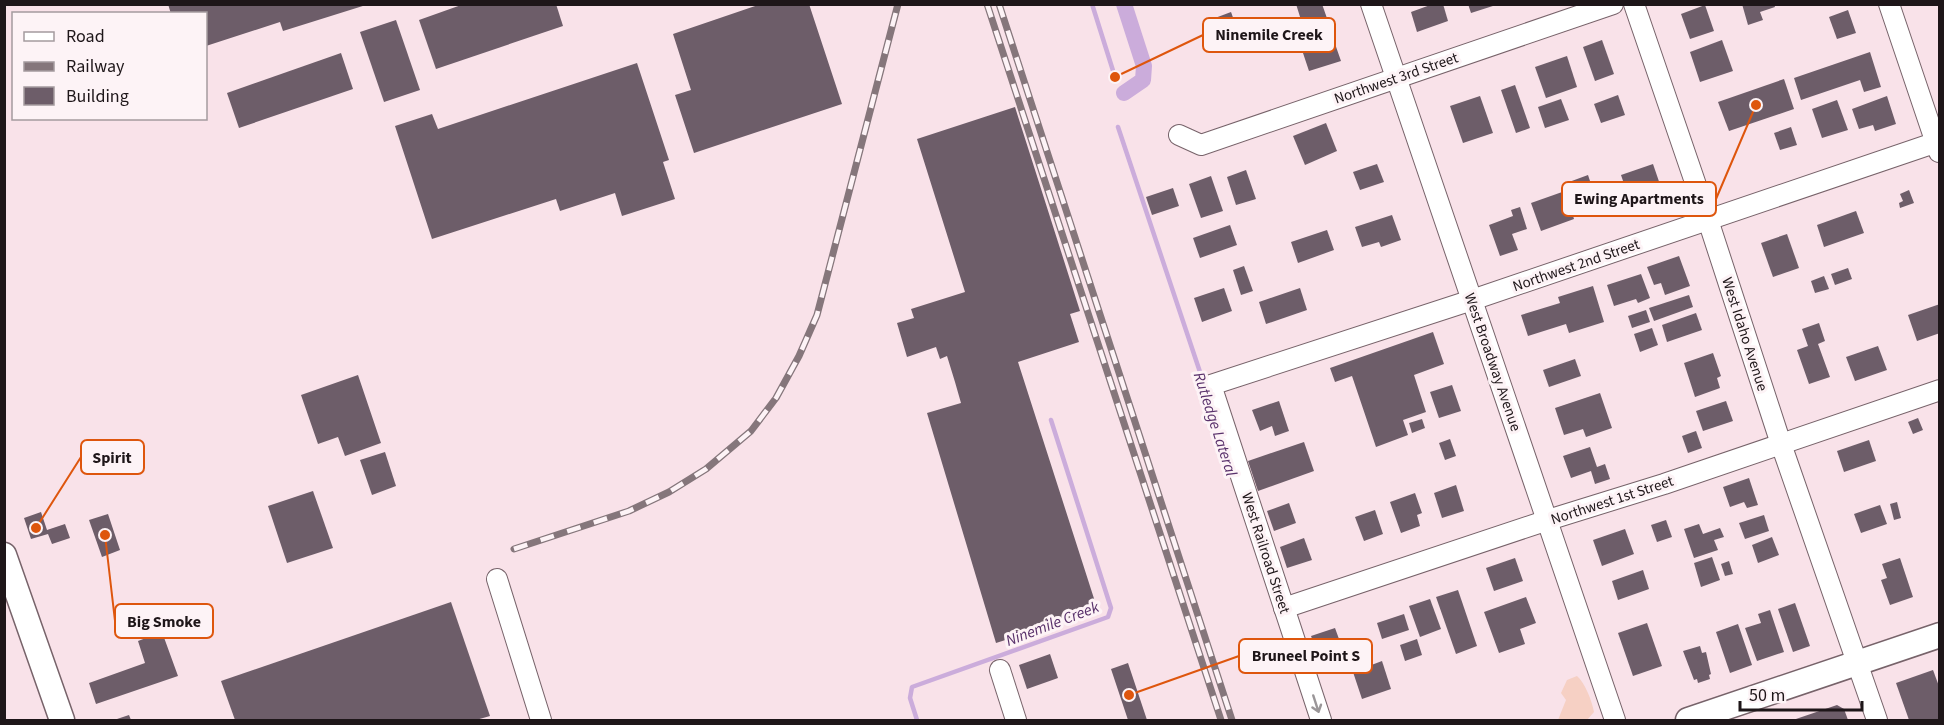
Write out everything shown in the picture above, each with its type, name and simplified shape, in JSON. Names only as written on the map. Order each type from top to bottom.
[{"type":"main road","points":[[4,555],[62,720]]},
{"type":"main road","points":[[1688,720],[1940,635]]},
{"type":"street","name":"West Broadway Avenue","points":[[1371,4],[1615,720]]},
{"type":"street","name":"Northwest 3rd Street","points":[[1179,135],[1201,144],[1613,4]]},
{"type":"street","name":"West Idaho Avenue","points":[[1634,4],[1781,444],[1877,720]]},
{"type":"street","points":[[1889,4],[1938,145]]},
{"type":"street","name":"Northwest 2nd Street","points":[[1211,385],[1938,145]]},
{"type":"street","name":"West Railroad Street","points":[[1211,385],[1321,720]]},
{"type":"street","name":"Northwest 1st Street","points":[[1284,608],[1664,484],[1940,390]]},
{"type":"street","points":[[497,579],[541,720]]},
{"type":"street","points":[[1000,670],[1016,720]]},
{"type":"shaded area","points":[[1577,676],[1588,692],[1594,712],[1587,720],[1558,720],[1566,700],[1561,693],[1567,680]]},
{"type":"building","points":[[168,4],[366,4],[283,31],[280,22],[207,46],[207,12],[170,12]]},
{"type":"building","points":[[464,4],[556,4],[563,26],[436,69],[419,20]]},
{"type":"building","points":[[761,4],[809,4],[842,104],[694,153],[675,95],[691,90],[673,34]]},
{"type":"building","points":[[1296,4],[1322,4],[1329,24],[1305,33]]},
{"type":"building","points":[[1433,4],[1443,4],[1448,21],[1417,32],[1411,12]]},
{"type":"building","points":[[1468,4],[1495,4],[1496,5],[1471,13]]},
{"type":"building","points":[[1742,4],[1774,4],[1775,7],[1760,12],[1763,20],[1748,25]]},
{"type":"building","points":[[1705,5],[1714,31],[1690,39],[1681,14]]},
{"type":"building","points":[[1848,10],[1856,33],[1837,39],[1829,17]]},
{"type":"building","points":[[1231,12],[1243,45],[1227,51],[1215,18]]},
{"type":"building","points":[[396,20],[420,90],[384,102],[360,32]]},
{"type":"building","points":[[1602,40],[1614,74],[1595,81],[1583,47]]},
{"type":"building","points":[[1722,40],[1733,71],[1700,82],[1690,52]]},
{"type":"building","points":[[1334,41],[1341,61],[1309,71],[1301,47],[1314,43],[1315,48]]},
{"type":"building","points":[[1870,52],[1881,87],[1864,92],[1860,80],[1801,100],[1794,78]]},
{"type":"building","points":[[341,53],[353,89],[239,128],[227,93]]},
{"type":"building","points":[[1567,56],[1577,87],[1546,98],[1535,67]]},
{"type":"building","points":[[637,63],[669,160],[663,162],[675,199],[622,216],[615,193],[560,211],[556,199],[432,239],[395,126],[432,114],[438,129]]},
{"type":"building","points":[[1784,79],[1794,109],[1729,131],[1718,102]]},
{"type":"building","points":[[1515,85],[1530,128],[1516,133],[1501,90]]},
{"type":"building","points":[[1618,95],[1625,115],[1601,123],[1594,104]]},
{"type":"building","points":[[1480,96],[1493,133],[1463,143],[1450,106]]},
{"type":"building","points":[[1887,96],[1896,124],[1875,131],[1873,125],[1859,129],[1852,109]]},
{"type":"building","points":[[1561,99],[1569,120],[1545,128],[1538,107]]},
{"type":"building","points":[[1837,100],[1848,130],[1822,138],[1812,109]]},
{"type":"building","points":[[1015,107],[1080,311],[1070,314],[1079,342],[1018,362],[1098,611],[996,643],[927,413],[961,403],[947,356],[940,359],[936,347],[907,357],[897,323],[914,318],[911,309],[965,292],[917,139]]},
{"type":"building","points":[[1326,123],[1337,151],[1305,165],[1293,136]]},
{"type":"building","points":[[1791,127],[1797,145],[1780,150],[1774,133]]},
{"type":"building","points":[[1377,164],[1384,182],[1360,190],[1353,172]]},
{"type":"building","points":[[1653,164],[1665,199],[1633,210],[1621,175]]},
{"type":"building","points":[[1246,170],[1256,199],[1236,205],[1227,177]]},
{"type":"building","points":[[1588,175],[1593,190],[1605,186],[1612,205],[1580,216],[1569,182]]},
{"type":"building","points":[[1211,176],[1223,211],[1201,218],[1189,184]]},
{"type":"building","points":[[1173,188],[1179,206],[1152,215],[1146,197]]},
{"type":"building","points":[[1909,190],[1914,203],[1900,208],[1899,203],[1903,201],[1900,194]]},
{"type":"building","points":[[1565,191],[1574,219],[1541,231],[1531,203]]},
{"type":"building","points":[[1520,207],[1527,229],[1512,234],[1518,250],[1500,256],[1489,225],[1513,216],[1511,210]]},
{"type":"building","points":[[1856,211],[1864,233],[1824,247],[1817,225]]},
{"type":"building","points":[[1392,215],[1401,240],[1381,247],[1379,242],[1362,247],[1355,227]]},
{"type":"building","points":[[1230,225],[1237,245],[1200,258],[1193,238]]},
{"type":"building","points":[[1327,230],[1334,250],[1298,263],[1291,242]]},
{"type":"building","points":[[1787,234],[1799,268],[1773,277],[1761,243]]},
{"type":"building","points":[[1679,256],[1690,286],[1665,295],[1661,283],[1654,285],[1647,267]]},
{"type":"building","points":[[1244,266],[1253,291],[1241,295],[1233,270]]},
{"type":"building","points":[[1848,268],[1852,279],[1835,285],[1831,274]]},
{"type":"building","points":[[1641,274],[1650,298],[1638,303],[1636,299],[1614,306],[1607,285]]},
{"type":"building","points":[[1824,276],[1829,289],[1815,293],[1811,281]]},
{"type":"building","points":[[1593,286],[1604,322],[1569,333],[1566,324],[1528,336],[1521,315],[1560,303],[1558,297]]},
{"type":"building","points":[[1224,288],[1232,311],[1202,322],[1194,298]]},
{"type":"building","points":[[1300,288],[1307,310],[1266,324],[1259,302]]},
{"type":"building","points":[[1689,295],[1693,307],[1654,321],[1649,308]]},
{"type":"building","points":[[1940,304],[1940,333],[1917,341],[1908,315]]},
{"type":"building","points":[[1646,310],[1650,322],[1632,328],[1628,316]]},
{"type":"building","points":[[1696,313],[1702,330],[1667,342],[1662,325]]},
{"type":"building","points":[[1819,323],[1825,341],[1818,344],[1830,377],[1809,384],[1797,350],[1808,346],[1802,329]]},
{"type":"building","points":[[1652,328],[1658,345],[1640,352],[1634,334]]},
{"type":"building","points":[[1433,332],[1444,364],[1414,375],[1426,412],[1403,420],[1408,435],[1376,447],[1352,376],[1335,382],[1330,368]]},
{"type":"building","points":[[1878,346],[1887,370],[1855,381],[1846,357]]},
{"type":"building","points":[[1713,353],[1721,376],[1717,378],[1720,388],[1695,397],[1684,363]]},
{"type":"building","points":[[1575,359],[1581,376],[1549,387],[1543,370]]},
{"type":"building","points":[[358,375],[381,443],[345,456],[338,437],[318,444],[301,395]]},
{"type":"building","points":[[1452,385],[1461,411],[1439,418],[1430,392]]},
{"type":"building","points":[[1600,393],[1612,428],[1586,437],[1583,429],[1564,435],[1555,408]]},
{"type":"building","points":[[1279,401],[1289,431],[1275,436],[1272,426],[1260,431],[1252,410]]},
{"type":"building","points":[[1726,401],[1733,421],[1703,431],[1696,411]]},
{"type":"building","points":[[1918,418],[1923,430],[1913,434],[1908,422]]},
{"type":"building","points":[[1422,419],[1425,428],[1412,433],[1409,423]]},
{"type":"building","points":[[1696,431],[1702,448],[1688,453],[1682,436]]},
{"type":"building","points":[[1450,439],[1456,456],[1445,460],[1439,443]]},
{"type":"building","points":[[1869,440],[1876,461],[1844,472],[1837,451]]},
{"type":"building","points":[[1304,442],[1314,471],[1258,491],[1248,461]]},
{"type":"building","points":[[1590,447],[1597,467],[1605,464],[1610,479],[1595,484],[1591,471],[1571,478],[1563,456]]},
{"type":"building","points":[[385,452],[396,486],[372,495],[360,460]]},
{"type":"building","points":[[1749,478],[1758,505],[1747,508],[1744,502],[1730,507],[1723,487]]},
{"type":"building","points":[[1456,485],[1464,511],[1442,518],[1434,493]]},
{"type":"building","points":[[313,491],[333,548],[287,563],[268,506]]},
{"type":"building","points":[[1415,493],[1422,513],[1417,515],[1420,526],[1401,533],[1390,502]]},
{"type":"building","points":[[1897,502],[1901,518],[1894,520],[1890,504]]},
{"type":"building","points":[[1289,503],[1296,523],[1274,531],[1267,511]]},
{"type":"building","points":[[1880,505],[1887,524],[1861,533],[1854,514]]},
{"type":"building","points":[[1375,510],[1383,534],[1364,541],[1355,517]]},
{"type":"building","points":[[41,512],[47,530],[65,524],[70,538],[52,544],[48,534],[31,539],[24,518]]},
{"type":"building","points":[[108,514],[120,550],[102,557],[89,520]]},
{"type":"building","points":[[1764,515],[1769,531],[1745,539],[1739,523]]},
{"type":"building","points":[[1666,520],[1672,537],[1657,542],[1651,525]]},
{"type":"building","points":[[1699,524],[1703,534],[1720,528],[1724,537],[1714,540],[1718,550],[1694,558],[1684,529]]},
{"type":"building","points":[[1625,529],[1634,554],[1602,566],[1593,540]]},
{"type":"building","points":[[1772,537],[1779,555],[1758,563],[1752,545]]},
{"type":"building","points":[[1304,538],[1312,560],[1287,568],[1280,547]]},
{"type":"building","points":[[1712,557],[1720,580],[1701,587],[1694,563]]},
{"type":"building","points":[[1515,558],[1523,581],[1494,591],[1486,568]]},
{"type":"building","points":[[1900,558],[1913,597],[1890,605],[1881,580],[1887,578],[1882,564]]},
{"type":"building","points":[[1729,561],[1733,574],[1725,576],[1721,564]]},
{"type":"building","points":[[1643,570],[1649,589],[1618,600],[1612,581]]},
{"type":"building","points":[[1458,590],[1477,646],[1456,654],[1436,597]]},
{"type":"building","points":[[1526,597],[1536,623],[1520,629],[1525,644],[1499,653],[1484,612]]},
{"type":"building","points":[[1430,599],[1441,629],[1420,637],[1409,606]]},
{"type":"building","points":[[451,602],[490,716],[476,720],[235,720],[221,681]]},
{"type":"building","points":[[1795,603],[1810,646],[1793,652],[1778,609]]},
{"type":"building","points":[[1770,610],[1784,652],[1757,661],[1745,628],[1761,623],[1758,614]]},
{"type":"building","points":[[1404,614],[1409,630],[1382,639],[1377,623]]},
{"type":"building","points":[[1647,623],[1662,666],[1633,676],[1618,633]]},
{"type":"building","points":[[1738,624],[1752,665],[1730,673],[1716,632]]},
{"type":"building","points":[[1335,628],[1347,661],[1332,666],[1329,657],[1320,661],[1311,636]]},
{"type":"building","points":[[162,632],[178,676],[96,704],[89,683],[145,663],[138,641]]},
{"type":"building","points":[[1417,639],[1422,655],[1405,661],[1400,645]]},
{"type":"building","points":[[1700,646],[1702,653],[1706,652],[1711,674],[1710,679],[1698,683],[1697,679],[1694,680],[1683,651]]},
{"type":"building","points":[[1050,654],[1058,678],[1027,689],[1019,665]]},
{"type":"building","points":[[1382,661],[1391,689],[1362,699],[1353,672]]},
{"type":"building","points":[[1128,663],[1147,720],[1128,720],[1111,669]]},
{"type":"building","points":[[1933,670],[1940,689],[1940,720],[1909,720],[1896,683]]},
{"type":"building","points":[[1837,705],[1844,709],[1848,720],[1793,720]]},
{"type":"building","points":[[129,715],[131,720],[114,720]]},
{"type":"waterway","name":"Ninemile Creek","points":[[1092,4],[1115,77]]},
{"type":"waterway","name":"Rutledge Lateral","points":[[1124,4],[1144,66],[1143,80],[1124,93]]},
{"type":"waterway","name":"Rutledge Lateral","points":[[1118,127],[1204,384]]},
{"type":"waterway","name":"Ninemile Creek","points":[[917,720],[910,698],[912,687],[1108,617],[1111,608],[1051,420]]},
{"type":"railway","points":[[514,549],[629,511],[669,492],[706,469],[751,431],[776,398],[799,356],[817,315],[898,4]]},
{"type":"railway","points":[[987,4],[1221,720]]},
{"type":"railway","points":[[999,4],[1232,720]]},
{"type":"place","name":"Ninemile Creek","points":[[1115,77]]},
{"type":"place","name":"Ewing Apartments","points":[[1756,105]]},
{"type":"place","name":"Spirit","points":[[36,528]]},
{"type":"place","name":"Big Smoke","points":[[105,535]]},
{"type":"place","name":"Bruneel Point S","points":[[1129,695]]}]
